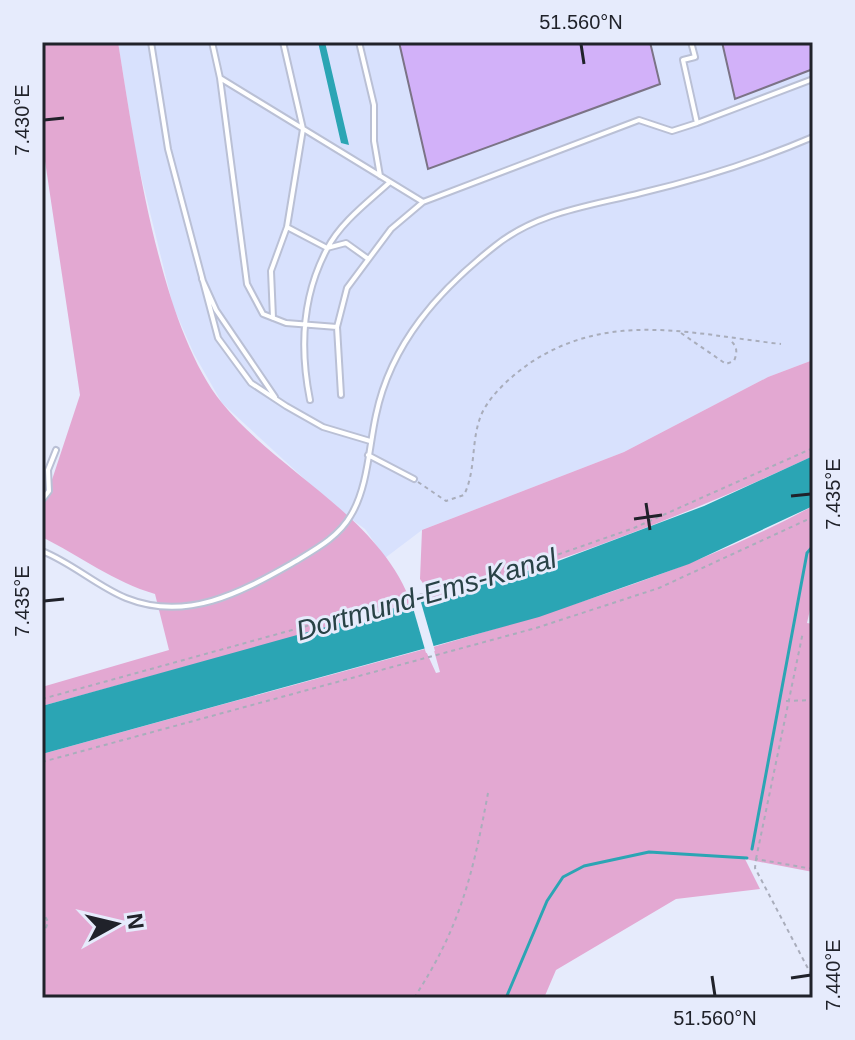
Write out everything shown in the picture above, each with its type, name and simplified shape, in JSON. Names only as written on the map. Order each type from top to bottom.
[{"type":"lane","points":[[151,42],[168,149],[218,338],[233,363],[251,383],[323,427],[370,441]]},
{"type":"lane","points":[[212,42],[220,78],[247,284],[263,314],[304,324],[337,327]]},
{"type":"lane","points":[[273,318],[271,271],[287,227],[303,129],[283,42]]},
{"type":"lane","points":[[359,42],[374,105],[374,141],[380,176]]},
{"type":"lane","points":[[691,42],[695,57],[683,60],[697,123]]},
{"type":"lane","points":[[220,78],[423,202]]},
{"type":"lane","points":[[341,395],[337,327],[347,288],[391,229],[423,202],[639,120],[672,131],[813,79]]},
{"type":"lane","points":[[42,551],[74,565],[126,598],[175,606],[219,600],[245,590],[336,535],[357,501],[379,401],[412,331],[447,285],[498,243],[540,220],[583,204],[639,194],[755,162],[813,137]]},
{"type":"lane","points":[[310,400],[304,324],[327,248],[352,217],[390,182]]},
{"type":"lane","points":[[287,227],[327,248],[346,243],[367,258]]},
{"type":"lane","points":[[197,267],[216,310],[272,393],[286,406]]},
{"type":"lane","points":[[42,500],[49,491],[48,470],[56,450]]},
{"type":"lane","points":[[368,455],[414,479]]},
{"type":"path","points":[[414,479],[446,501],[464,495],[483,411],[498,390],[547,352],[606,331],[628,328],[781,344]]},
{"type":"path","points":[[680,332],[726,364],[734,361],[737,354],[735,344],[728,338]]},
{"type":"path","points":[[42,699],[528,565],[634,528],[813,448]]},
{"type":"path","points":[[42,762],[536,628],[659,588],[813,517]]},
{"type":"path","points":[[803,632],[786,701],[755,868],[813,978]]},
{"type":"path","points":[[786,701],[813,700]]},
{"type":"path","points":[[414,998],[455,927],[474,868],[488,793]]},
{"type":"path","points":[[756,859],[813,869]]},
{"type":"path","points":[[42,910],[48,922],[42,939]]},
{"type":"shaded area","points":[[42,42],[118,42],[152,230],[181,328],[200,369],[222,403],[246,428],[327,497],[377,546],[397,574],[412,605],[42,706],[42,687],[169,650],[155,594],[111,576],[42,537],[42,510],[80,395],[42,141]]},
{"type":"shaded area","points":[[118,42],[813,42],[813,360],[768,377],[624,452],[422,530],[385,558],[365,529],[336,508],[222,403],[194,354],[173,306],[136,155]]},
{"type":"shaded area","points":[[813,360],[813,456],[674,517],[483,584],[434,599],[420,579],[422,530],[624,452],[768,377]]},
{"type":"shaded area","points":[[813,506],[813,596],[807,623],[813,624],[813,872],[745,859],[760,889],[676,899],[556,970],[544,998],[44,998],[42,754],[425,649],[436,673],[440,672],[433,647],[627,587],[721,550]]},
{"type":"water","points":[[318,42],[325,42],[349,145],[341,143]]},
{"type":"water","points":[[813,456],[813,506],[689,564],[539,617],[42,754],[42,706],[545,566],[704,506]]},
{"type":"pier","points":[[420,599],[435,651],[426,653],[411,601]]},
{"type":"building","points":[[399,42],[650,42],[660,84],[428,169]]},
{"type":"building","points":[[722,42],[813,42],[813,69],[735,99]]},
{"type":"waterway","points":[[752,849],[807,553],[813,546]]},
{"type":"waterway","points":[[506,998],[547,901],[563,877],[584,866],[649,852],[747,858]]},
{"type":"water label","name":"Dortmund-Ems-Kanal","points":[[426,594]]}]
